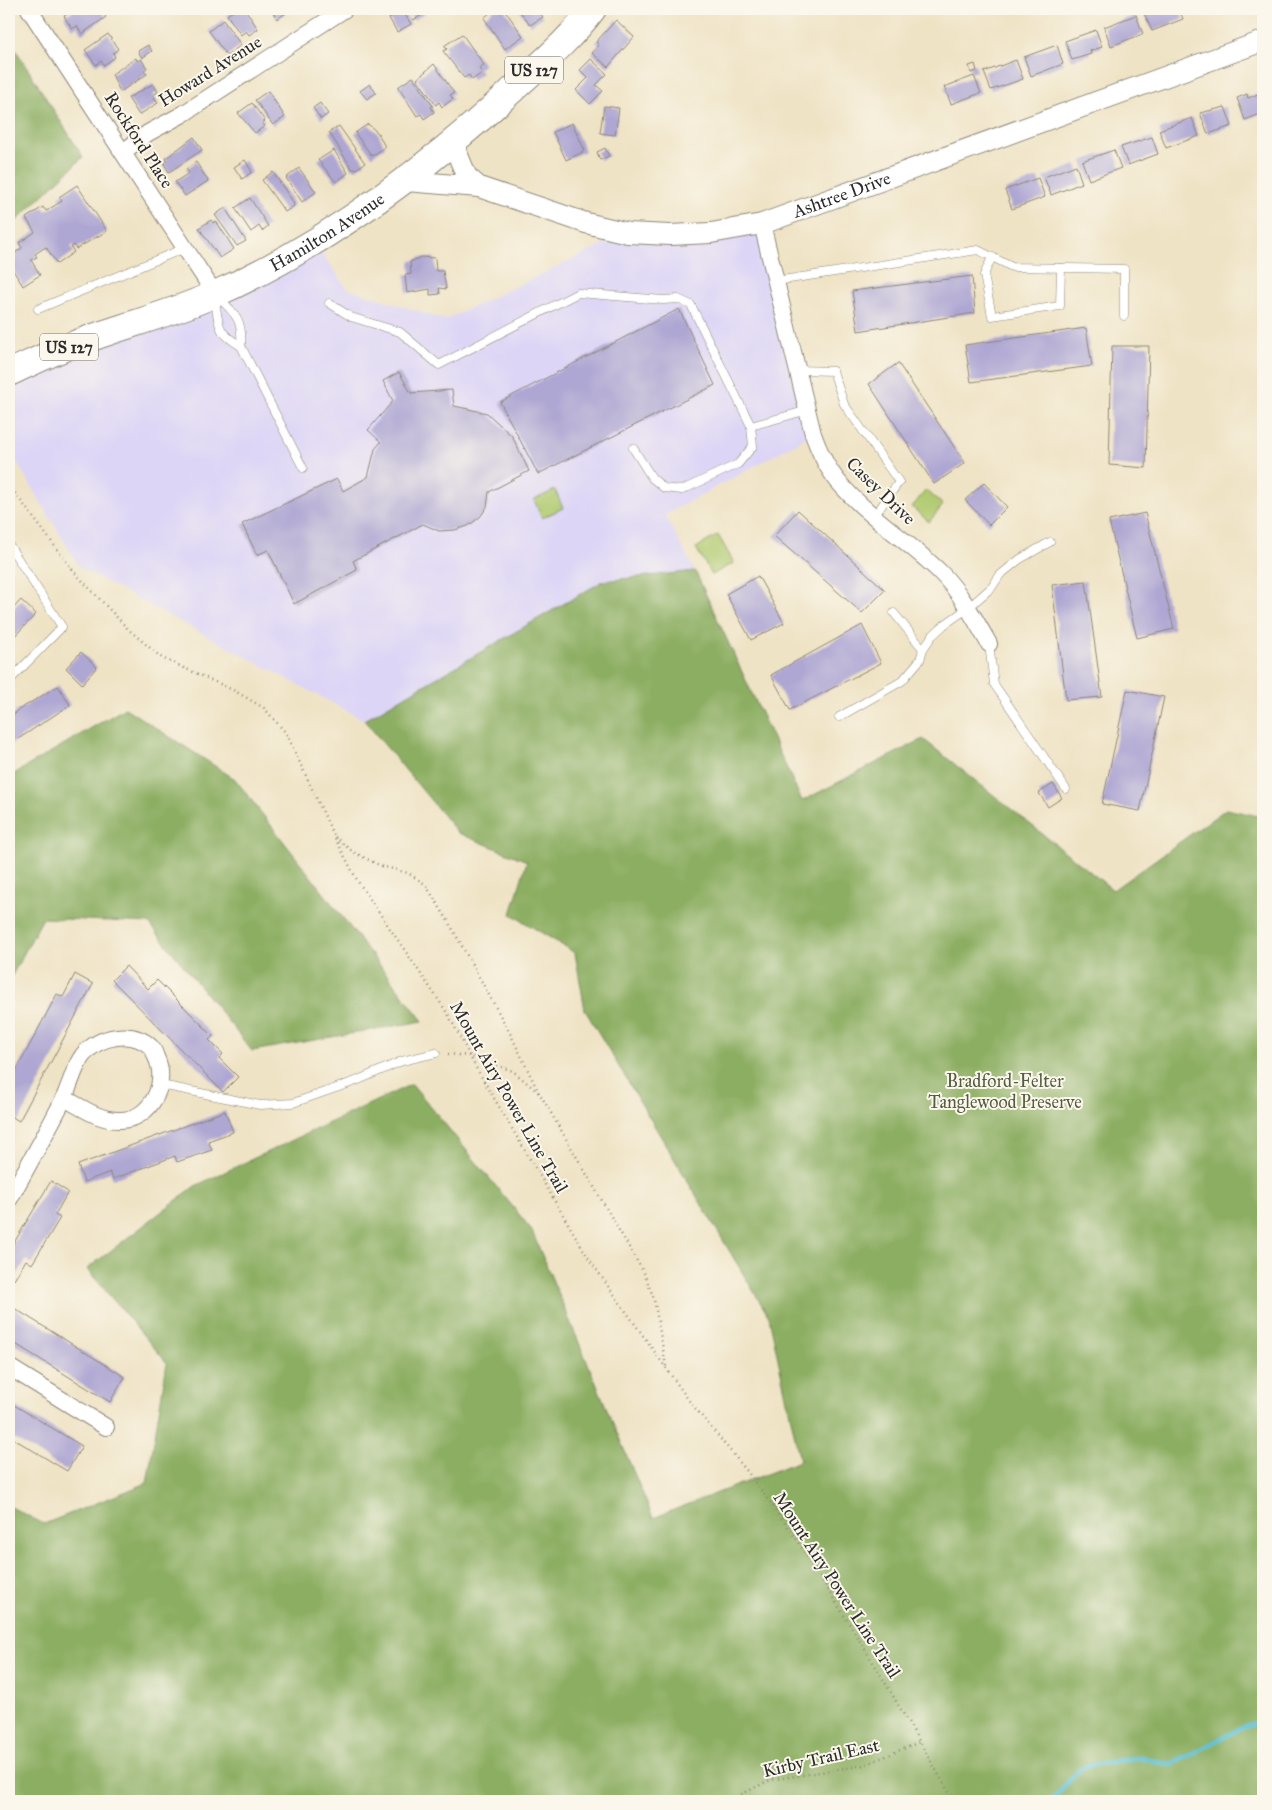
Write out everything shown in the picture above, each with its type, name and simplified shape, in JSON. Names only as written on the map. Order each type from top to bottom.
[{"type":"main road","name":"Hamilton Avenue","points":[[9,373],[87,339],[174,312],[279,262],[406,181],[539,66],[583,22],[593,9]]},
{"type":"street","name":"Rockford Place","points":[[29,9],[215,294]]},
{"type":"street","name":"Howard Avenue","points":[[123,152],[148,134],[183,114],[345,9]]},
{"type":"street","name":"Ashtree Drive","points":[[406,181],[479,188],[586,223],[628,233],[670,235],[711,233],[762,224],[1263,41]]},
{"type":"street","points":[[452,141],[467,177],[479,188]]},
{"type":"street","name":"Casey Drive","points":[[762,224],[818,448],[832,473],[851,494],[940,571],[968,608],[990,644]]},
{"type":"street","points":[[9,1200],[64,1098],[83,1056],[96,1044],[113,1037],[133,1038],[152,1047],[161,1066],[161,1085],[152,1102],[138,1116],[121,1120],[104,1119],[64,1098]]},
{"type":"street","points":[[9,1367],[106,1427]]},
{"type":"lane","points":[[38,309],[185,248]]},
{"type":"lane","points":[[776,281],[978,250],[1012,267],[1124,269],[1124,316]]},
{"type":"lane","points":[[992,257],[984,275],[992,316],[1060,306],[1061,268]]},
{"type":"lane","points":[[329,303],[351,317],[400,332],[439,365],[578,293],[663,300],[678,299],[690,305],[751,426],[753,446],[738,464],[682,490],[664,488],[652,478],[632,448]]},
{"type":"lane","points":[[215,294],[218,323],[224,337],[241,346]]},
{"type":"lane","points":[[215,294],[236,314],[242,331],[241,346],[304,468]]},
{"type":"lane","points":[[798,370],[833,371],[844,404],[899,482],[875,515]]},
{"type":"lane","points":[[751,426],[808,410]]},
{"type":"lane","points":[[839,717],[902,681],[920,660],[923,649],[932,636],[944,624],[968,608],[992,587],[1000,575],[1020,559],[1050,542]]},
{"type":"lane","points":[[9,545],[62,627],[9,681]]},
{"type":"lane","points":[[894,613],[923,649]]},
{"type":"lane","points":[[990,644],[994,684],[1066,789]]},
{"type":"lane","points":[[161,1085],[260,1105],[293,1103],[356,1081],[402,1061],[436,1053]]},
{"type":"path","name":"Mount Airy Power Line Trail","points":[[9,485],[75,573],[130,630],[162,658],[224,686],[264,708],[286,733],[334,836],[357,880],[448,1014],[470,1056],[589,1259],[666,1368],[800,1544],[954,1801]]},
{"type":"path","name":"Mount Airy Power Line Trail","points":[[334,836],[353,852],[381,866],[408,873],[425,884],[511,1035],[540,1094],[644,1273],[654,1299],[666,1368]]},
{"type":"path","points":[[436,1053],[470,1056],[513,1071],[540,1094]]},
{"type":"path","name":"Kirby Trail East","points":[[728,1801],[770,1780],[864,1764],[920,1742]]},
{"type":"shaded area","points":[[762,224],[813,434],[665,515],[695,571],[603,581],[364,720],[80,568],[9,449],[9,373],[313,241],[347,288],[445,320],[628,233]]},
{"type":"green space","points":[[9,39],[83,157],[9,228]]},
{"type":"green space","points":[[555,490],[563,508],[542,518],[534,500]]},
{"type":"green space","points":[[926,490],[943,505],[929,522],[912,507]]},
{"type":"green space","points":[[718,535],[734,563],[712,575],[696,548]]},
{"type":"green space","name":"Bradford-Felter Tanglewood Preserve","points":[[695,571],[802,801],[923,739],[1113,890],[1226,809],[1263,817],[1263,1801],[9,1801],[9,1506],[44,1524],[147,1483],[167,1363],[87,1269],[195,1186],[412,1084],[531,1229],[653,1518],[800,1461],[769,1317],[585,1010],[575,953],[511,914],[527,861],[458,833],[364,720],[603,581]]},
{"type":"green space","points":[[125,708],[235,779],[423,1021],[252,1051],[149,923],[43,918],[9,981],[9,777]]},
{"type":"building","points":[[76,9],[101,9],[106,17],[82,34],[77,26],[72,29],[64,16]]},
{"type":"building","points":[[236,9],[245,9],[258,29],[249,35],[246,31],[241,35],[227,15]]},
{"type":"building","points":[[271,9],[286,9],[284,10],[286,13],[277,19]]},
{"type":"building","points":[[407,9],[431,9],[414,20]]},
{"type":"building","points":[[494,9],[504,9],[523,36],[505,49],[484,18]]},
{"type":"building","points":[[518,9],[537,9],[543,17],[530,25]]},
{"type":"building","points":[[1156,9],[1179,9],[1183,19],[1152,31],[1144,13]]},
{"type":"building","points":[[1187,9],[1207,9],[1190,15]]},
{"type":"building","points":[[402,10],[411,24],[397,32],[389,18]]},
{"type":"building","points":[[1136,15],[1143,34],[1111,46],[1104,27]]},
{"type":"building","points":[[223,20],[241,45],[227,56],[209,31]]},
{"type":"building","points":[[616,20],[634,37],[608,67],[592,53],[599,45],[596,42]]},
{"type":"building","points":[[1096,30],[1102,47],[1090,51],[1091,54],[1072,60],[1065,41]]},
{"type":"building","points":[[108,34],[118,49],[113,53],[115,57],[104,65],[101,61],[96,65],[85,50]]},
{"type":"building","points":[[462,34],[484,65],[479,68],[482,73],[472,80],[469,75],[464,78],[443,51],[447,49],[444,46]]},
{"type":"building","points":[[148,45],[152,51],[142,58],[138,51]]},
{"type":"building","points":[[1057,45],[1063,64],[1031,76],[1024,57]]},
{"type":"building","points":[[136,58],[137,61],[141,59],[147,68],[144,70],[147,74],[120,92],[112,74]]},
{"type":"building","points":[[591,59],[607,74],[596,85],[603,91],[590,104],[576,90],[588,78],[580,70]]},
{"type":"building","points":[[1016,60],[1023,79],[991,90],[984,72]]},
{"type":"building","points":[[434,64],[454,93],[450,95],[453,99],[442,107],[439,102],[436,105],[417,79]]},
{"type":"building","points":[[975,64],[977,71],[971,73],[969,66]]},
{"type":"building","points":[[974,76],[981,93],[951,104],[944,87]]},
{"type":"building","points":[[413,77],[433,106],[431,107],[434,112],[424,119],[421,114],[417,116],[398,87]]},
{"type":"building","points":[[153,84],[158,92],[153,95],[158,103],[139,115],[128,98]]},
{"type":"building","points":[[370,84],[376,93],[367,99],[360,91]]},
{"type":"building","points":[[268,91],[285,117],[273,125],[255,100]]},
{"type":"building","points":[[1263,92],[1263,113],[1245,120],[1237,98],[1247,94],[1248,98]]},
{"type":"building","points":[[252,103],[265,121],[262,123],[265,126],[255,133],[238,113]]},
{"type":"building","points":[[320,103],[328,114],[321,119],[313,108]]},
{"type":"building","points":[[604,106],[619,108],[615,135],[600,133]]},
{"type":"building","points":[[1225,107],[1232,126],[1208,134],[1200,113]]},
{"type":"building","points":[[1192,118],[1199,136],[1166,148],[1159,130]]},
{"type":"building","points":[[572,123],[585,151],[566,160],[553,132]]},
{"type":"building","points":[[368,124],[378,133],[385,147],[372,156],[355,133]]},
{"type":"building","points":[[339,126],[365,163],[356,169],[352,169],[329,132]]},
{"type":"building","points":[[194,137],[202,150],[169,172],[164,164],[167,161],[166,158]]},
{"type":"building","points":[[1152,137],[1158,154],[1128,165],[1121,147]]},
{"type":"building","points":[[605,148],[609,156],[600,160],[597,152]]},
{"type":"building","points":[[334,150],[348,173],[336,182],[318,160]]},
{"type":"building","points":[[1114,150],[1121,168],[1089,180],[1082,161]]},
{"type":"building","points":[[245,160],[252,172],[242,179],[234,167]]},
{"type":"building","points":[[196,162],[208,181],[185,196],[175,182],[189,173],[186,169]]},
{"type":"building","points":[[1076,165],[1082,183],[1051,195],[1044,177]]},
{"type":"building","points":[[299,168],[316,192],[302,202],[286,178]]},
{"type":"building","points":[[273,172],[293,202],[294,206],[285,212],[262,180]]},
{"type":"building","points":[[1038,178],[1045,197],[1012,209],[1005,190]]},
{"type":"building","points":[[77,185],[107,231],[76,249],[74,245],[71,247],[74,252],[57,264],[46,247],[44,248],[35,254],[37,257],[31,260],[40,275],[23,286],[9,264],[9,257],[22,248],[19,243],[35,232],[26,218],[43,207],[46,211],[62,201],[59,197]]},
{"type":"building","points":[[250,198],[268,226],[262,231],[259,226],[251,232],[235,208]]},
{"type":"building","points":[[225,208],[246,241],[237,246],[215,215]]},
{"type":"building","points":[[211,220],[213,223],[216,221],[234,249],[220,258],[199,228]]},
{"type":"building","points":[[421,257],[435,258],[436,271],[443,271],[446,289],[439,288],[440,294],[430,295],[430,289],[407,293],[405,275],[411,274],[410,262]]},
{"type":"building","points":[[972,276],[975,313],[858,331],[852,291]]},
{"type":"building","points":[[679,309],[715,385],[538,474],[500,402]]},
{"type":"building","points":[[1086,328],[1092,366],[971,382],[965,345]]},
{"type":"building","points":[[1112,346],[1149,346],[1146,468],[1109,465]]},
{"type":"building","points":[[898,363],[965,463],[934,484],[869,384]]},
{"type":"building","points":[[399,372],[411,393],[452,390],[454,406],[487,413],[512,436],[529,471],[489,492],[487,507],[480,517],[468,526],[455,530],[439,531],[423,524],[353,561],[357,570],[294,604],[268,550],[257,555],[242,524],[337,479],[343,491],[368,477],[375,449],[381,442],[368,430],[393,401],[383,381]]},
{"type":"building","points":[[984,483],[1007,507],[989,525],[965,500]]},
{"type":"building","points":[[798,510],[885,590],[862,613],[774,536]]},
{"type":"building","points":[[1145,513],[1174,629],[1137,638],[1109,521]]},
{"type":"building","points":[[758,576],[784,623],[751,640],[726,594]]},
{"type":"building","points":[[1086,581],[1102,697],[1066,700],[1052,585]]},
{"type":"building","points":[[21,600],[36,614],[9,642],[9,613]]},
{"type":"building","points":[[862,625],[881,663],[790,710],[771,675]]},
{"type":"building","points":[[81,652],[97,667],[82,684],[66,668]]},
{"type":"building","points":[[58,686],[70,705],[9,745],[9,718],[15,712]]},
{"type":"building","points":[[1127,690],[1164,697],[1140,811],[1102,804]]},
{"type":"building","points":[[1053,784],[1062,798],[1048,807],[1039,793]]},
{"type":"building","points":[[126,966],[148,989],[157,980],[213,1036],[209,1040],[223,1054],[219,1058],[238,1077],[223,1092],[112,980]]},
{"type":"building","points":[[75,974],[93,984],[19,1121],[9,1115],[9,1098],[13,1090],[9,1087],[9,1084],[57,994],[63,997]]},
{"type":"building","points":[[225,1111],[233,1132],[208,1141],[212,1150],[177,1162],[175,1156],[113,1179],[110,1172],[84,1182],[78,1165]]},
{"type":"building","points":[[51,1181],[68,1192],[55,1215],[60,1218],[32,1264],[26,1260],[14,1280],[9,1277],[9,1251]]},
{"type":"building","points":[[9,1305],[125,1377],[110,1402],[9,1340]]},
{"type":"building","points":[[9,1402],[82,1446],[67,1471],[9,1436]]},
{"type":"waterway","points":[[1051,1801],[1082,1767],[1140,1757],[1171,1765],[1245,1726],[1263,1721]]}]
